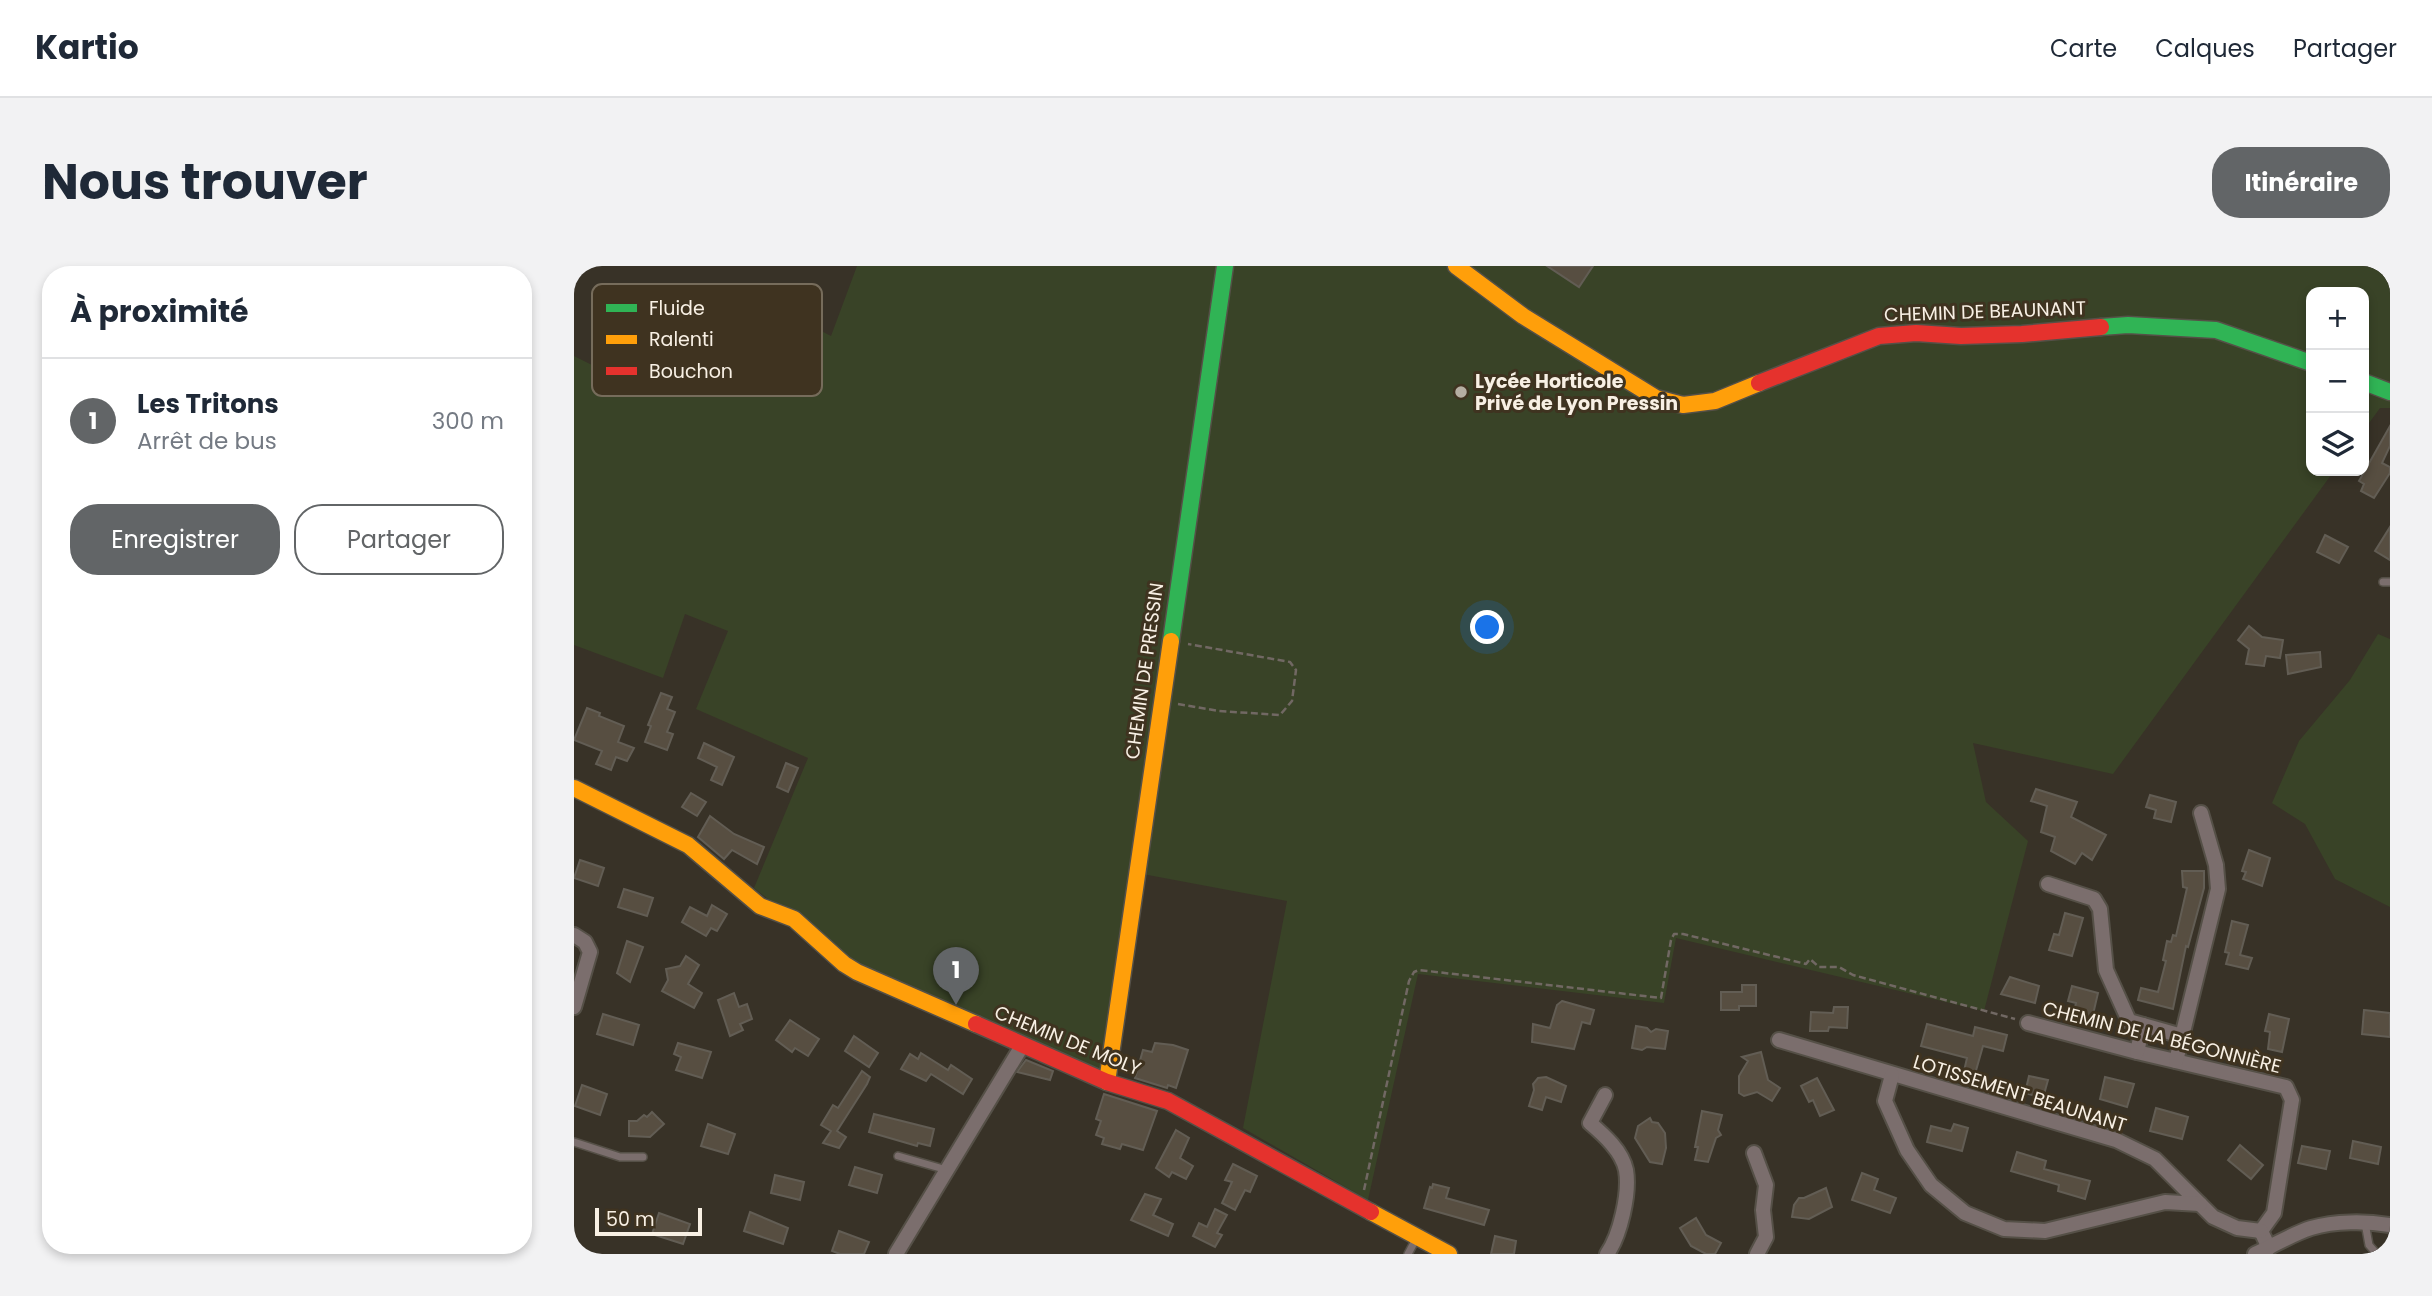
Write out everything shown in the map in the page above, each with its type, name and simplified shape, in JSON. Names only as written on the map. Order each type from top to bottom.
[{"type":"street","name":"CHEMIN DE PRESSIN","points":[[1107,1082],[1225,266]]},
{"type":"street","name":"CHEMIN DE BEAUNANT","points":[[1456,266],[1523,316],[1611,372],[1656,398],[1683,405],[1715,401],[1879,336],[1916,332],[1961,336],[2022,334],[2128,325],[2216,330],[2306,361]]},
{"type":"street","points":[[2369,384],[2390,392]]},
{"type":"street","name":"CHEMIN DE MOLY","points":[[574,788],[688,845],[760,906],[794,919],[844,964],[1107,1082],[1168,1101],[1449,1254]]},
{"type":"street","points":[[2176,1061],[2218,889],[2216,865],[2202,813]]},
{"type":"street","points":[[2048,884],[2094,900],[2100,909],[2106,970],[2129,1021],[2182,1036]]},
{"type":"street","points":[[574,936],[585,942],[590,952],[574,1007]]},
{"type":"street","name":"CHEMIN DE LA BÉGONNIÈRE","points":[[2028,1023],[2286,1087],[2292,1100],[2274,1213],[2261,1231]]},
{"type":"street","points":[[2137,1052],[2143,1025]]},
{"type":"street","name":"LOTISSEMENT BEAUNANT","points":[[1779,1040],[2116,1140],[2155,1159],[2213,1217],[2237,1228],[2261,1231]]},
{"type":"street","points":[[896,1254],[1022,1046]]},
{"type":"street","name":"LOTISSEMENT BEAUNANT","points":[[1892,1074],[1885,1101],[1907,1150],[1931,1185],[1965,1213],[2004,1229],[2045,1231],[2165,1202],[2200,1204]]},
{"type":"street","points":[[1605,1095],[1590,1123],[1610,1140],[1626,1169],[1625,1202],[1616,1242],[1607,1254]]},
{"type":"street","points":[[1754,1153],[1766,1185],[1763,1210],[1766,1237],[1757,1254]]},
{"type":"street","points":[[2255,1254],[2311,1228],[2365,1223],[2390,1225]]},
{"type":"street","points":[[2261,1231],[2269,1248]]},
{"type":"lane","points":[[574,1142],[620,1157],[643,1157]]},
{"type":"lane","points":[[898,1156],[947,1170]]},
{"type":"lane","points":[[2365,1223],[2369,1245],[2377,1254]]},
{"type":"lane","points":[[1408,1254],[1417,1237]]},
{"type":"path","points":[[1161,701],[1219,711],[1280,715],[1292,701],[1296,670],[1290,662],[1228,653],[1170,639]]},
{"type":"path","points":[[1361,1207],[1409,981],[1414,972],[1419,970],[1661,998],[1671,940],[1674,934],[1683,934],[1806,964],[1810,959],[1819,967],[1839,967],[1853,975],[2028,1023]]},
{"type":"green space","points":[[857,266],[2390,266],[2390,408],[2380,408],[2369,423],[2369,287],[2306,287],[2306,476],[2330,476],[2113,774],[1973,743],[1986,802],[2028,841],[1984,1011],[1676,938],[1664,1003],[1418,974],[1368,1200],[1243,1128],[1287,901],[1132,872],[1102,1073],[844,959],[754,888],[808,758],[696,709],[728,631],[685,614],[663,678],[574,645],[574,356],[592,365],[592,396],[822,396],[822,331],[831,336]]},
{"type":"green space","points":[[2378,634],[2390,639],[2390,907],[2335,879],[2305,824],[2272,803],[2299,741],[2350,680]]},
{"type":"building","points":[[1547,266],[1593,266],[1579,287]]},
{"type":"building","points":[[2390,426],[2390,446],[2382,463],[2390,467],[2390,473],[2374,498],[2361,491],[2364,484],[2359,481],[2362,476],[2369,476],[2369,463]]},
{"type":"building","points":[[2390,527],[2390,560],[2375,551]]},
{"type":"building","points":[[2325,535],[2348,547],[2339,563],[2317,552]]},
{"type":"building","points":[[2249,626],[2262,637],[2283,640],[2280,658],[2266,656],[2264,666],[2246,664],[2249,649],[2238,640]]},
{"type":"building","points":[[2320,652],[2321,667],[2288,674],[2286,655]]},
{"type":"building","points":[[661,693],[672,697],[667,709],[675,712],[667,732],[673,734],[667,750],[645,742],[651,726],[648,725]]},
{"type":"building","points":[[587,708],[624,726],[618,742],[634,748],[627,761],[616,757],[611,770],[596,764],[602,751],[574,740]]},
{"type":"building","points":[[704,743],[734,757],[722,785],[711,780],[717,767],[698,758]]},
{"type":"building","points":[[786,763],[798,768],[788,792],[777,787]]},
{"type":"building","points":[[2036,789],[2077,802],[2071,817],[2106,835],[2092,860],[2082,853],[2075,864],[2051,851],[2055,837],[2041,832],[2047,806],[2031,801]]},
{"type":"building","points":[[691,793],[706,802],[697,816],[682,807]]},
{"type":"building","points":[[2150,795],[2176,802],[2171,822],[2154,818],[2156,810],[2146,807]]},
{"type":"building","points":[[710,816],[734,834],[764,847],[757,864],[732,850],[724,859],[698,837]]},
{"type":"building","points":[[2249,850],[2270,858],[2262,886],[2243,879],[2246,872],[2242,871]]},
{"type":"building","points":[[580,860],[604,868],[598,886],[574,878]]},
{"type":"building","points":[[2182,871],[2204,871],[2204,888],[2188,947],[2186,946],[2173,1009],[2138,1000],[2141,988],[2158,992],[2166,961],[2163,960],[2167,941],[2171,942],[2173,935],[2176,936],[2187,888],[2183,887]]},
{"type":"building","points":[[624,889],[653,898],[647,916],[618,907]]},
{"type":"building","points":[[712,905],[727,914],[717,931],[711,928],[706,936],[682,922],[690,907],[707,916]]},
{"type":"building","points":[[2065,913],[2083,918],[2072,956],[2049,950],[2054,934],[2059,935]]},
{"type":"building","points":[[2232,921],[2248,925],[2240,955],[2252,958],[2248,969],[2226,964],[2229,953],[2225,952]]},
{"type":"building","points":[[627,941],[643,947],[630,982],[617,973]]},
{"type":"building","points":[[686,956],[699,965],[688,984],[702,993],[694,1008],[662,991],[668,980],[666,969],[680,966]]},
{"type":"building","points":[[2010,977],[2039,986],[2035,1003],[2001,994]]},
{"type":"building","points":[[1742,985],[1756,985],[1756,1006],[1721,1010],[1721,992],[1742,992]]},
{"type":"building","points":[[2072,986],[2098,993],[2091,1023],[2072,1018],[2076,1003],[2068,1001]]},
{"type":"building","points":[[734,993],[739,1007],[747,1004],[752,1019],[740,1024],[743,1030],[730,1036],[718,1000]]},
{"type":"building","points":[[1562,1001],[1594,1010],[1590,1024],[1582,1022],[1574,1049],[1532,1042],[1533,1024],[1550,1028],[1557,1005]]},
{"type":"building","points":[[1834,1007],[1848,1007],[1847,1028],[1829,1027],[1828,1031],[1810,1031],[1811,1012],[1833,1013]]},
{"type":"building","points":[[2364,1010],[2390,1013],[2390,1037],[2362,1034]]},
{"type":"building","points":[[603,1014],[639,1025],[633,1045],[597,1034]]},
{"type":"building","points":[[2269,1014],[2289,1019],[2282,1052],[2268,1049],[2270,1032],[2265,1031]]},
{"type":"building","points":[[790,1020],[819,1039],[808,1056],[795,1048],[792,1052],[776,1040]]},
{"type":"building","points":[[1927,1024],[1973,1036],[1975,1027],[2007,1035],[2003,1051],[1983,1046],[1975,1074],[1964,1071],[1967,1058],[1921,1046]]},
{"type":"building","points":[[1636,1026],[1647,1028],[1651,1032],[1656,1029],[1668,1031],[1665,1049],[1632,1048]]},
{"type":"building","points":[[854,1036],[878,1053],[869,1067],[845,1051]]},
{"type":"building","points":[[678,1043],[711,1052],[702,1078],[676,1070],[681,1057],[674,1054]]},
{"type":"building","points":[[1155,1043],[1188,1050],[1176,1088],[1168,1085],[1167,1088],[1135,1078],[1143,1050],[1152,1052]]},
{"type":"building","points":[[1761,1052],[1768,1080],[1780,1088],[1772,1101],[1757,1092],[1744,1096],[1739,1093],[1739,1076],[1748,1061],[1742,1057]]},
{"type":"building","points":[[921,1053],[948,1070],[951,1065],[972,1079],[963,1094],[931,1074],[926,1081],[901,1069],[910,1054],[918,1059]]},
{"type":"building","points":[[1026,1060],[1053,1071],[1050,1080],[1017,1072]]},
{"type":"building","points":[[862,1071],[870,1077],[837,1131],[846,1137],[839,1148],[823,1143],[831,1131],[821,1125],[833,1105],[838,1108]]},
{"type":"building","points":[[2029,1076],[2048,1080],[2043,1098],[2025,1093]]},
{"type":"building","points":[[1546,1077],[1566,1086],[1561,1102],[1546,1097],[1542,1110],[1529,1106],[1533,1084],[1538,1078]]},
{"type":"building","points":[[2105,1077],[2134,1084],[2127,1107],[2100,1099]]},
{"type":"building","points":[[1817,1078],[1834,1110],[1820,1116],[1813,1100],[1809,1102],[1801,1086]]},
{"type":"building","points":[[582,1085],[607,1094],[600,1115],[575,1106]]},
{"type":"building","points":[[1104,1094],[1157,1111],[1143,1150],[1122,1144],[1120,1149],[1102,1144],[1104,1138],[1096,1135],[1101,1121],[1096,1119]]},
{"type":"building","points":[[2156,1108],[2188,1117],[2182,1139],[2150,1131]]},
{"type":"building","points":[[1702,1111],[1722,1115],[1718,1130],[1721,1135],[1716,1138],[1708,1162],[1695,1160]]},
{"type":"building","points":[[652,1112],[664,1124],[650,1137],[629,1136],[629,1121],[637,1121]]},
{"type":"building","points":[[874,1114],[934,1129],[930,1146],[918,1143],[917,1146],[869,1132]]},
{"type":"building","points":[[1650,1118],[1652,1122],[1658,1123],[1665,1133],[1666,1148],[1662,1164],[1650,1162],[1635,1138],[1638,1126]]},
{"type":"building","points":[[708,1124],[735,1134],[728,1154],[701,1146]]},
{"type":"building","points":[[1954,1124],[1968,1128],[1962,1151],[1927,1142],[1931,1126],[1951,1131]]},
{"type":"building","points":[[1176,1130],[1189,1138],[1180,1158],[1193,1166],[1186,1179],[1172,1172],[1169,1177],[1156,1168]]},
{"type":"building","points":[[2353,1141],[2381,1147],[2378,1164],[2350,1158]]},
{"type":"building","points":[[2240,1145],[2263,1165],[2251,1179],[2228,1160]]},
{"type":"building","points":[[2302,1146],[2330,1151],[2326,1169],[2298,1163]]},
{"type":"building","points":[[2017,1152],[2046,1161],[2044,1169],[2090,1181],[2085,1199],[2058,1191],[2059,1185],[2011,1171]]},
{"type":"building","points":[[1233,1164],[1257,1176],[1250,1192],[1245,1190],[1235,1210],[1222,1203],[1232,1182],[1225,1180]]},
{"type":"building","points":[[855,1167],[882,1175],[877,1193],[849,1185]]},
{"type":"building","points":[[1862,1173],[1878,1179],[1874,1190],[1896,1198],[1890,1213],[1852,1200]]},
{"type":"building","points":[[775,1175],[804,1182],[800,1200],[771,1193]]},
{"type":"building","points":[[1433,1184],[1449,1188],[1446,1198],[1489,1210],[1484,1225],[1424,1208]]},
{"type":"building","points":[[1826,1188],[1832,1207],[1809,1219],[1792,1217],[1794,1205],[1799,1198]]},
{"type":"building","points":[[1145,1194],[1161,1199],[1153,1215],[1173,1224],[1168,1236],[1131,1220]]},
{"type":"building","points":[[1215,1209],[1227,1215],[1217,1233],[1222,1235],[1215,1247],[1193,1236],[1199,1223],[1207,1227]]},
{"type":"building","points":[[750,1212],[788,1228],[783,1244],[744,1231]]},
{"type":"building","points":[[659,1213],[690,1224],[683,1244],[652,1234]]},
{"type":"building","points":[[1696,1218],[1706,1235],[1721,1243],[1715,1254],[1706,1254],[1691,1246],[1680,1228]]},
{"type":"building","points":[[839,1231],[869,1242],[864,1254],[840,1254],[832,1251]]},
{"type":"building","points":[[1495,1236],[1516,1241],[1514,1254],[1491,1254]]},
{"type":"traffic: fast","points":[[1171,641],[1225,266]]},
{"type":"traffic: fast","points":[[2101,327],[2128,325],[2216,330],[2306,361]]},
{"type":"traffic: fast","points":[[2369,384],[2390,392]]},
{"type":"traffic: slow","points":[[1456,266],[1523,316],[1656,398],[1683,405],[1715,401],[1759,383]]},
{"type":"traffic: slow","points":[[1107,1082],[1171,641]]},
{"type":"traffic: slow","points":[[574,788],[688,845],[760,906],[794,919],[844,964],[857,972],[976,1024]]},
{"type":"traffic: slow","points":[[1371,1212],[1449,1254]]},
{"type":"traffic: jam","points":[[1759,383],[1879,336],[1916,333],[1961,336],[2022,334],[2101,327]]},
{"type":"traffic: jam","points":[[976,1024],[1107,1082],[1168,1101],[1371,1212]]},
{"type":"place","name":"Lycée Horticole Privé de Lyon Pressin","points":[[1461,392]]},
{"type":"place","name":"Les Tritons","points":[[956,1005]]}]
